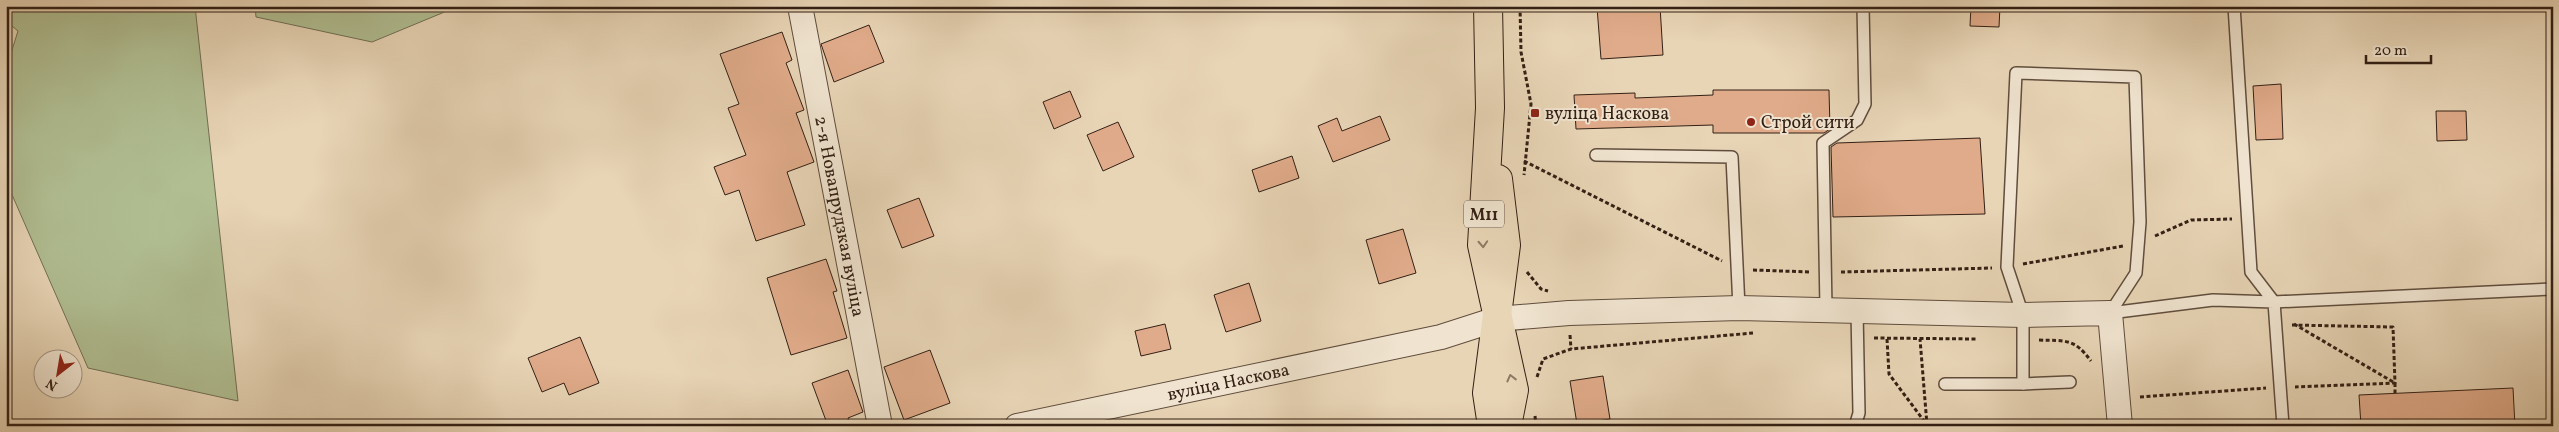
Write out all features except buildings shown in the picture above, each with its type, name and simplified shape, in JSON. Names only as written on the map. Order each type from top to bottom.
[{"type":"main road","name":"М11","points":[[1488,6],[1490,108],[1482,245],[1514,390],[1507,426]]},
{"type":"main road","name":"М11","points":[[1492,426],[1487,393],[1497,319]]},
{"type":"street","name":"2-я Новапрудзкая вуліца","points":[[800,6],[880,426]]},
{"type":"street","name":"вуліца Наскова","points":[[1017,426],[1441,337],[1497,319],[1569,313],[1739,308],[2110,314]]},
{"type":"street","points":[[2110,314],[2120,426]]},
{"type":"lane","points":[[1826,308],[1823,143],[1857,120],[1865,104],[1863,6]]},
{"type":"lane","points":[[2234,6],[2251,272],[2274,302],[2282,426]]},
{"type":"lane","points":[[2023,384],[2023,314],[2007,267],[2016,73],[2135,77],[2140,222],[2136,273],[2110,314]]},
{"type":"lane","points":[[1596,155],[1732,157],[1739,308]]},
{"type":"lane","points":[[2110,314],[2214,300],[2274,302],[2553,289]]},
{"type":"lane","points":[[1855,426],[1859,413],[1857,311]]},
{"type":"lane","points":[[1945,384],[2070,382]]},
{"type":"path","points":[[1520,6],[1521,52],[1531,104],[1524,179]]},
{"type":"path","points":[[2137,244],[2191,220],[2247,219]]},
{"type":"path","points":[[2292,323],[2293,332]]},
{"type":"path","points":[[2292,323],[2393,327],[2395,393]]},
{"type":"path","points":[[2292,323],[2395,383]]},
{"type":"path","points":[[1514,390],[1534,387],[1542,360],[1571,349],[1756,333]]},
{"type":"path","points":[[1857,337],[1886,339],[1983,339]]},
{"type":"path","points":[[1886,339],[1889,374],[1927,425],[1920,339]]},
{"type":"path","points":[[2296,378],[2296,386],[2395,383]]},
{"type":"green space","points":[[6,6],[195,6],[238,401],[88,368],[82,350],[80,350],[6,181],[6,69],[18,31],[6,21]]},
{"type":"green space","points":[[255,6],[459,6],[372,42],[256,17]]},
{"type":"place","name":"вуліца Наскова","points":[[1535,113]]},
{"type":"place","name":"Строй сити","points":[[1751,122]]}]
